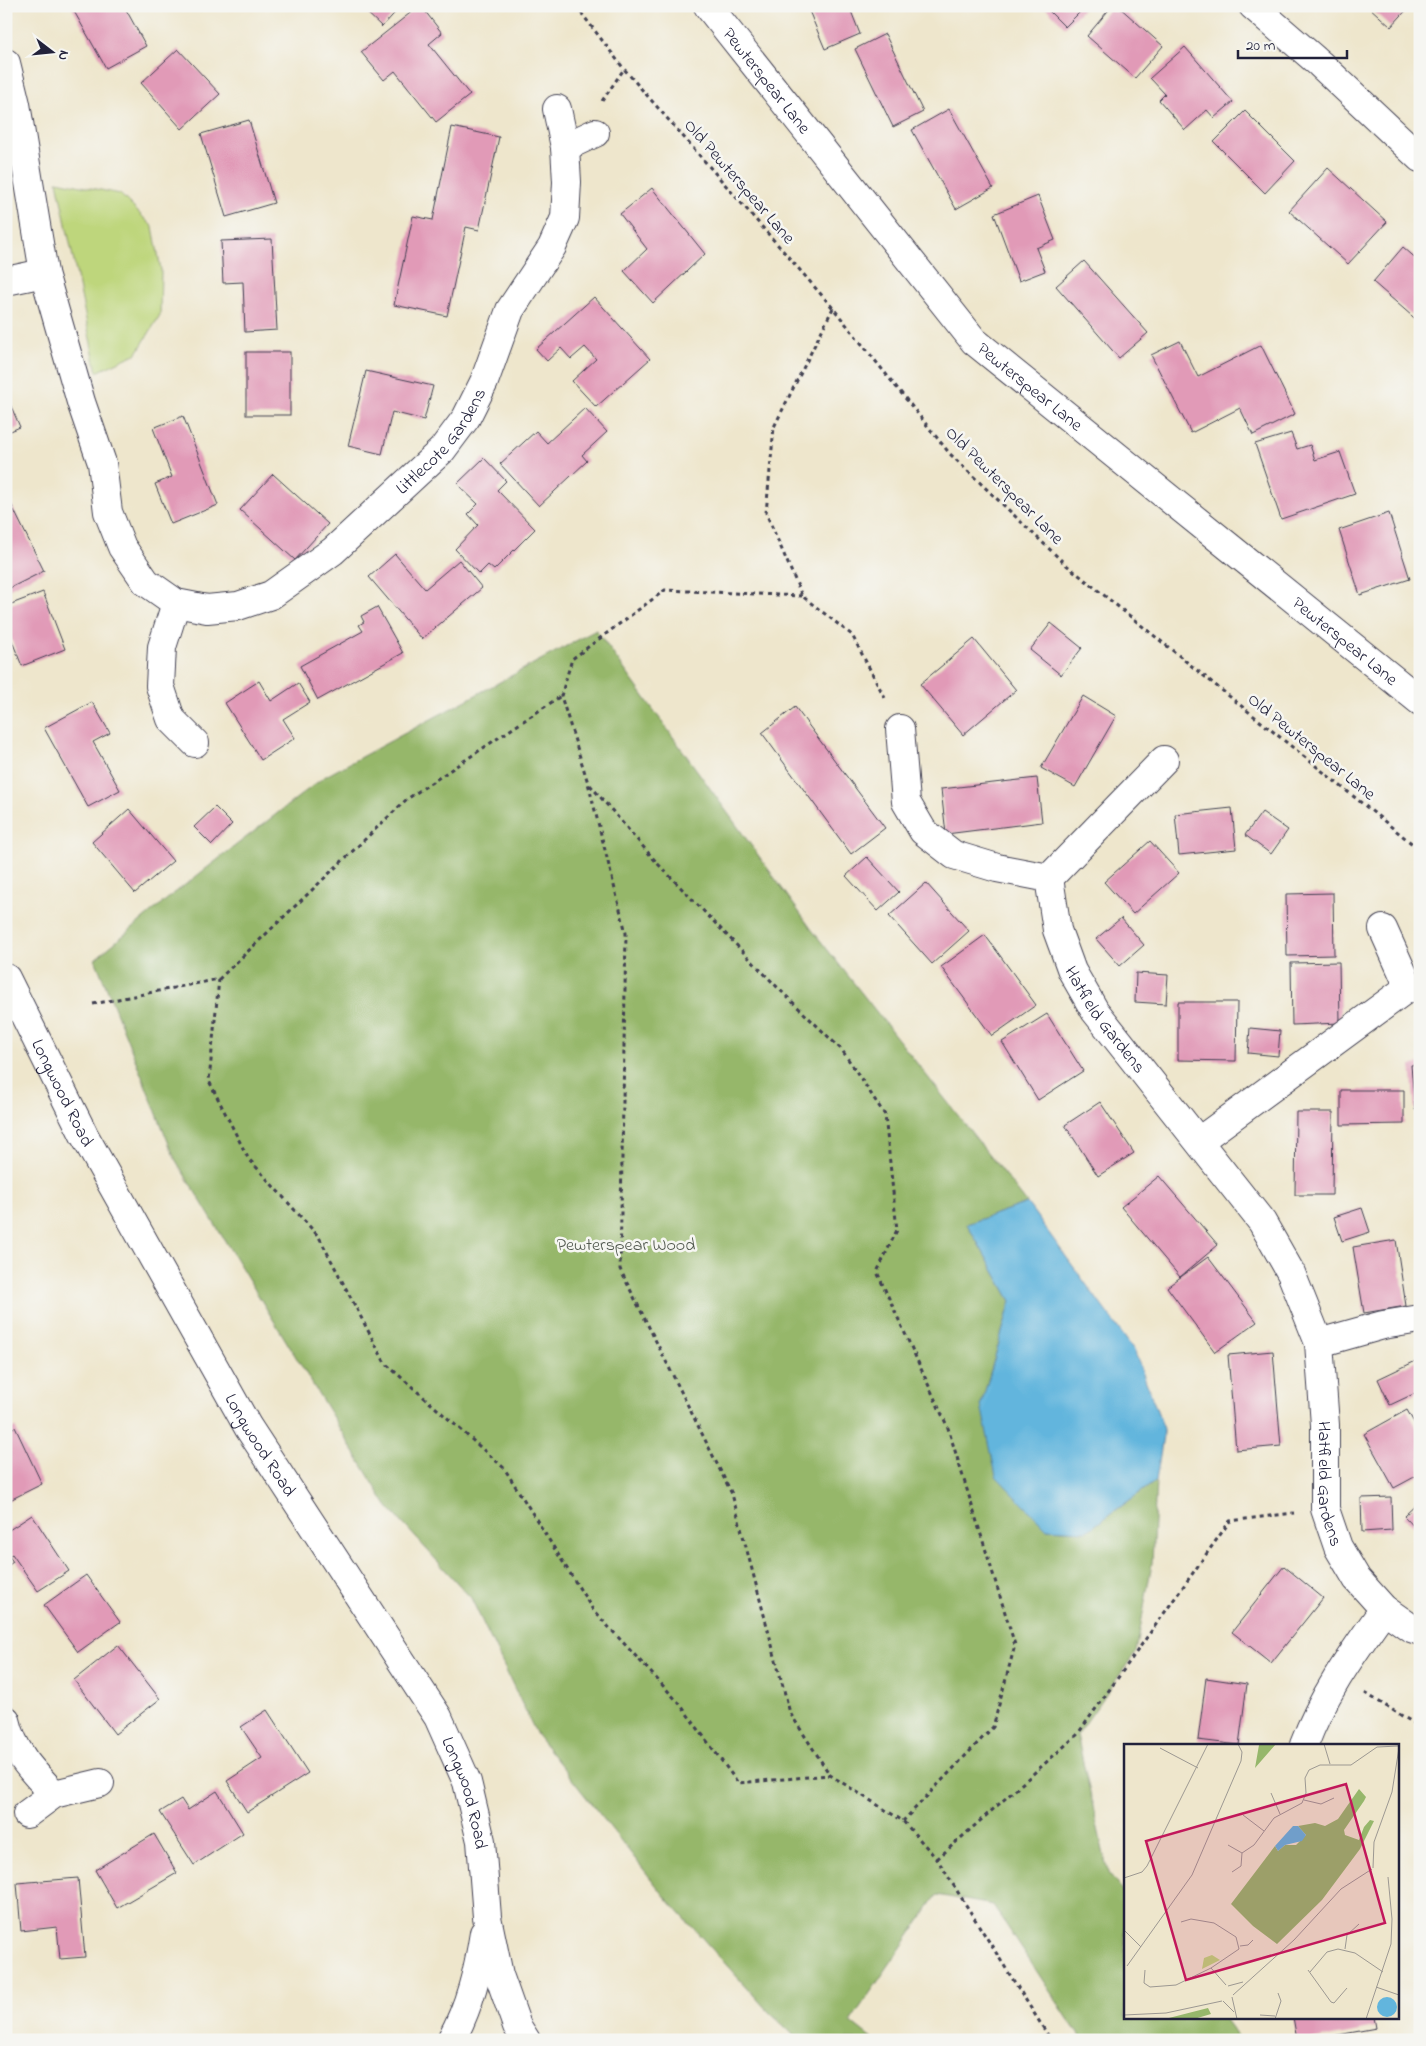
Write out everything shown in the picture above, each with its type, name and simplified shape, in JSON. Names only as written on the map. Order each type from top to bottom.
[{"type":"street","name":"Pewterspear Lane","points":[[708,6],[974,342],[1420,701]]},
{"type":"street","points":[[1253,6],[1320,64],[1420,158]]},
{"type":"street","name":"Littlecote Gardens","points":[[6,63],[16,104],[44,273],[81,402],[102,463],[108,512],[122,547],[146,582],[176,604],[207,609],[238,606],[271,595],[333,551],[442,450],[466,418],[484,382],[510,310],[552,247],[565,218],[567,182],[565,147],[558,109]]},
{"type":"street","points":[[565,147],[595,134]]},
{"type":"street","points":[[6,280],[44,273]]},
{"type":"street","points":[[176,604],[162,647],[160,686],[172,719],[195,743]]},
{"type":"street","points":[[900,729],[906,802],[923,831],[954,855],[998,868],[1049,878],[1164,760]]},
{"type":"street","name":"Hatfield Gardens","points":[[1049,878],[1057,930],[1072,971],[1095,1011],[1262,1222],[1291,1273],[1319,1343],[1325,1425],[1326,1509],[1338,1547],[1357,1580],[1384,1609],[1420,1632]]},
{"type":"street","points":[[1199,1141],[1414,988],[1383,929]]},
{"type":"street","name":"Longwood Road","points":[[6,978],[84,1135],[248,1427],[438,1717],[467,1782],[481,1841],[487,1917],[499,1975],[517,2026],[526,2040]]},
{"type":"street","points":[[1319,1343],[1383,1325],[1420,1319]]},
{"type":"street","points":[[1304,1744],[1337,1676],[1384,1609]]},
{"type":"street","points":[[6,1720],[14,1746],[26,1766],[54,1794]]},
{"type":"street","points":[[27,1814],[54,1794],[100,1783]]},
{"type":"street","name":"Longwood Road","points":[[451,2040],[462,2021],[478,1973],[487,1917]]},
{"type":"path","name":"Old Pewterspear Lane","points":[[576,6],[624,69],[833,308],[950,454],[1064,563],[1420,850]]},
{"type":"path","points":[[595,134],[600,104],[624,69]]},
{"type":"path","points":[[833,308],[774,427],[766,513],[802,596],[852,634],[900,729]]},
{"type":"path","points":[[802,596],[664,590],[572,659],[561,696],[588,783],[626,933],[620,1269],[732,1494],[790,1713],[830,1775],[903,1821],[937,1859],[1051,2040]]},
{"type":"path","points":[[93,1004],[219,979],[407,799],[561,696]]},
{"type":"path","points":[[588,783],[658,864],[779,989],[842,1050],[885,1115],[897,1230],[877,1272],[948,1428],[1015,1645],[993,1727],[903,1821]]},
{"type":"path","points":[[219,979],[210,1081],[248,1158],[319,1237],[385,1363],[504,1468],[593,1610],[679,1703],[738,1783],[830,1775]]},
{"type":"path","points":[[937,1859],[1077,1735],[1230,1521],[1326,1509]]},
{"type":"path","points":[[1337,1676],[1420,1727]]},
{"type":"green space","points":[[57,181],[120,194],[153,227],[161,270],[160,315],[137,353],[97,372]]},
{"type":"green space","name":"Pewterspear Wood","points":[[596,630],[812,930],[1027,1203],[967,1224],[1011,1301],[981,1405],[1047,1529],[1087,1531],[1156,1481],[1152,1563],[1136,1652],[1077,1735],[1108,1873],[1124,1893],[1124,2018],[1224,2018],[1240,2040],[1082,2040],[993,1905],[937,1895],[850,2022],[873,2040],[799,2040],[767,2010],[667,1899],[537,1735],[471,1598],[387,1506],[175,1159],[95,959],[172,895],[324,777]]},
{"type":"water","points":[[1027,1203],[1134,1350],[1164,1429],[1156,1481],[1087,1531],[1047,1529],[996,1476],[981,1405],[1011,1301],[967,1224]]},
{"type":"building","points":[[71,6],[124,6],[146,46],[106,68]]},
{"type":"building","points":[[360,6],[401,6],[382,27]]},
{"type":"building","points":[[421,6],[442,33],[429,44],[470,95],[436,122],[395,71],[384,80],[361,52]]},
{"type":"building","points":[[807,6],[849,6],[860,34],[825,49]]},
{"type":"building","points":[[1044,6],[1086,6],[1065,27]]},
{"type":"building","points":[[1112,6],[1118,6],[1163,46],[1135,78],[1087,36]]},
{"type":"building","points":[[1368,6],[1410,6],[1391,27]]},
{"type":"building","points":[[885,34],[923,112],[893,127],[855,49]]},
{"type":"building","points":[[1185,47],[1233,102],[1214,118],[1207,110],[1185,130],[1159,100],[1165,94],[1150,78]]},
{"type":"building","points":[[178,49],[220,94],[182,129],[141,83]]},
{"type":"building","points":[[949,109],[993,188],[956,209],[912,130]]},
{"type":"building","points":[[1245,111],[1295,161],[1265,193],[1214,142]]},
{"type":"building","points":[[249,120],[274,203],[226,217],[201,134]]},
{"type":"building","points":[[452,127],[499,137],[479,230],[466,227],[447,316],[394,305],[413,216],[433,220]]},
{"type":"building","points":[[1328,168],[1387,222],[1348,264],[1289,211]]},
{"type":"building","points":[[652,188],[705,254],[653,303],[624,271],[647,249],[620,214]]},
{"type":"building","points":[[1038,196],[1055,240],[1036,248],[1045,271],[1019,281],[994,214]]},
{"type":"building","points":[[272,239],[277,330],[245,332],[243,282],[223,283],[221,241]]},
{"type":"building","points":[[1403,247],[1420,262],[1420,323],[1373,282]]},
{"type":"building","points":[[1084,261],[1148,333],[1119,358],[1056,286]]},
{"type":"building","points":[[594,297],[650,359],[596,407],[572,381],[596,359],[585,347],[571,359],[561,348],[547,361],[536,349]]},
{"type":"building","points":[[1180,341],[1198,377],[1261,345],[1295,414],[1253,435],[1240,408],[1191,433],[1151,355]]},
{"type":"building","points":[[246,352],[290,352],[290,415],[246,415]]},
{"type":"building","points":[[366,371],[433,386],[424,420],[392,412],[382,454],[348,446]]},
{"type":"building","points":[[10,404],[20,427],[6,433],[6,406]]},
{"type":"building","points":[[585,408],[607,432],[582,455],[587,461],[539,506],[500,464],[536,431],[547,443]]},
{"type":"building","points":[[183,416],[218,505],[171,524],[155,484],[172,477],[153,428]]},
{"type":"building","points":[[1291,433],[1297,449],[1310,445],[1315,460],[1340,452],[1355,494],[1281,519],[1255,444]]},
{"type":"building","points":[[484,458],[506,481],[497,490],[535,529],[494,570],[488,565],[479,574],[455,549],[478,525],[468,514],[478,504],[457,484]]},
{"type":"building","points":[[273,474],[328,524],[295,560],[240,510]]},
{"type":"building","points":[[9,500],[44,571],[6,590],[6,501]]},
{"type":"building","points":[[1389,513],[1410,579],[1360,595],[1339,530]]},
{"type":"building","points":[[395,554],[425,589],[459,560],[482,588],[422,639],[369,577]]},
{"type":"building","points":[[43,592],[65,649],[22,666],[6,626],[6,606]]},
{"type":"building","points":[[377,607],[403,653],[318,700],[300,666],[363,631],[359,625],[364,622],[361,616]]},
{"type":"building","points":[[1051,623],[1082,648],[1061,675],[1030,650]]},
{"type":"building","points":[[974,639],[1016,690],[963,735],[920,684]]},
{"type":"building","points":[[259,681],[271,701],[298,683],[310,702],[283,719],[295,738],[261,760],[225,703]]},
{"type":"building","points":[[1083,696],[1116,716],[1075,787],[1041,768]]},
{"type":"building","points":[[92,702],[110,733],[93,742],[120,790],[88,807],[44,728]]},
{"type":"building","points":[[795,707],[885,828],[851,854],[762,733]]},
{"type":"building","points":[[1037,778],[1042,822],[946,834],[941,789]]},
{"type":"building","points":[[215,807],[232,824],[212,845],[194,827]]},
{"type":"building","points":[[1232,808],[1236,849],[1179,855],[1175,814]]},
{"type":"building","points":[[129,809],[173,861],[135,893],[92,842]]},
{"type":"building","points":[[1262,812],[1288,830],[1271,854],[1245,835]]},
{"type":"building","points":[[1150,841],[1179,873],[1133,914],[1104,882]]},
{"type":"building","points":[[867,857],[899,892],[878,911],[846,876]]},
{"type":"building","points":[[926,883],[969,931],[932,964],[889,916]]},
{"type":"building","points":[[1333,893],[1334,955],[1287,956],[1286,894]]},
{"type":"building","points":[[1121,918],[1144,945],[1120,966],[1096,939]]},
{"type":"building","points":[[985,935],[1036,1005],[992,1036],[941,967]]},
{"type":"building","points":[[1339,962],[1340,1023],[1292,1025],[1291,963]]},
{"type":"building","points":[[1136,973],[1168,975],[1166,1004],[1135,1002]]},
{"type":"building","points":[[1178,1002],[1237,1002],[1236,1061],[1178,1060]]},
{"type":"building","points":[[1047,1014],[1083,1071],[1038,1100],[1002,1042]]},
{"type":"building","points":[[1250,1028],[1280,1031],[1278,1056],[1248,1053]]},
{"type":"building","points":[[1420,1064],[1420,1110],[1415,1110],[1411,1065]]},
{"type":"building","points":[[1341,1090],[1404,1090],[1404,1124],[1341,1125]]},
{"type":"building","points":[[1100,1102],[1134,1153],[1098,1176],[1065,1125]]},
{"type":"building","points":[[1296,1112],[1333,1112],[1332,1195],[1295,1195]]},
{"type":"building","points":[[1159,1176],[1218,1245],[1180,1277],[1121,1207]]},
{"type":"building","points":[[1362,1208],[1370,1232],[1342,1241],[1334,1217]]},
{"type":"building","points":[[1396,1240],[1406,1306],[1364,1313],[1353,1247]]},
{"type":"building","points":[[1208,1257],[1257,1322],[1215,1352],[1167,1287]]},
{"type":"building","points":[[1273,1351],[1281,1446],[1236,1450],[1228,1355]]},
{"type":"building","points":[[1420,1359],[1420,1391],[1390,1405],[1378,1379]]},
{"type":"building","points":[[1407,1410],[1420,1433],[1420,1474],[1394,1488],[1364,1434]]},
{"type":"building","points":[[15,1427],[42,1484],[6,1502],[6,1431]]},
{"type":"building","points":[[1391,1497],[1392,1530],[1362,1532],[1361,1498]]},
{"type":"building","points":[[1420,1501],[1420,1533],[1404,1516]]},
{"type":"building","points":[[32,1515],[69,1571],[38,1591],[12,1554],[9,1556],[13,1562],[6,1567],[6,1532]]},
{"type":"building","points":[[1284,1566],[1323,1598],[1271,1663],[1232,1632]]},
{"type":"building","points":[[86,1575],[120,1622],[78,1652],[44,1605]]},
{"type":"building","points":[[118,1645],[160,1699],[115,1734],[74,1680]]},
{"type":"building","points":[[1206,1678],[1247,1684],[1239,1744],[1198,1740]]},
{"type":"building","points":[[267,1710],[308,1773],[247,1812],[227,1781],[262,1758],[241,1727]]},
{"type":"building","points":[[217,1791],[243,1833],[194,1865],[160,1812],[181,1799],[188,1810]]},
{"type":"building","points":[[154,1834],[177,1873],[117,1908],[95,1870]]},
{"type":"building","points":[[78,1878],[85,1957],[60,1959],[57,1927],[21,1931],[17,1883]]},
{"type":"building","points":[[1293,2018],[1374,2018],[1376,2028],[1311,2040],[1297,2040]]}]
